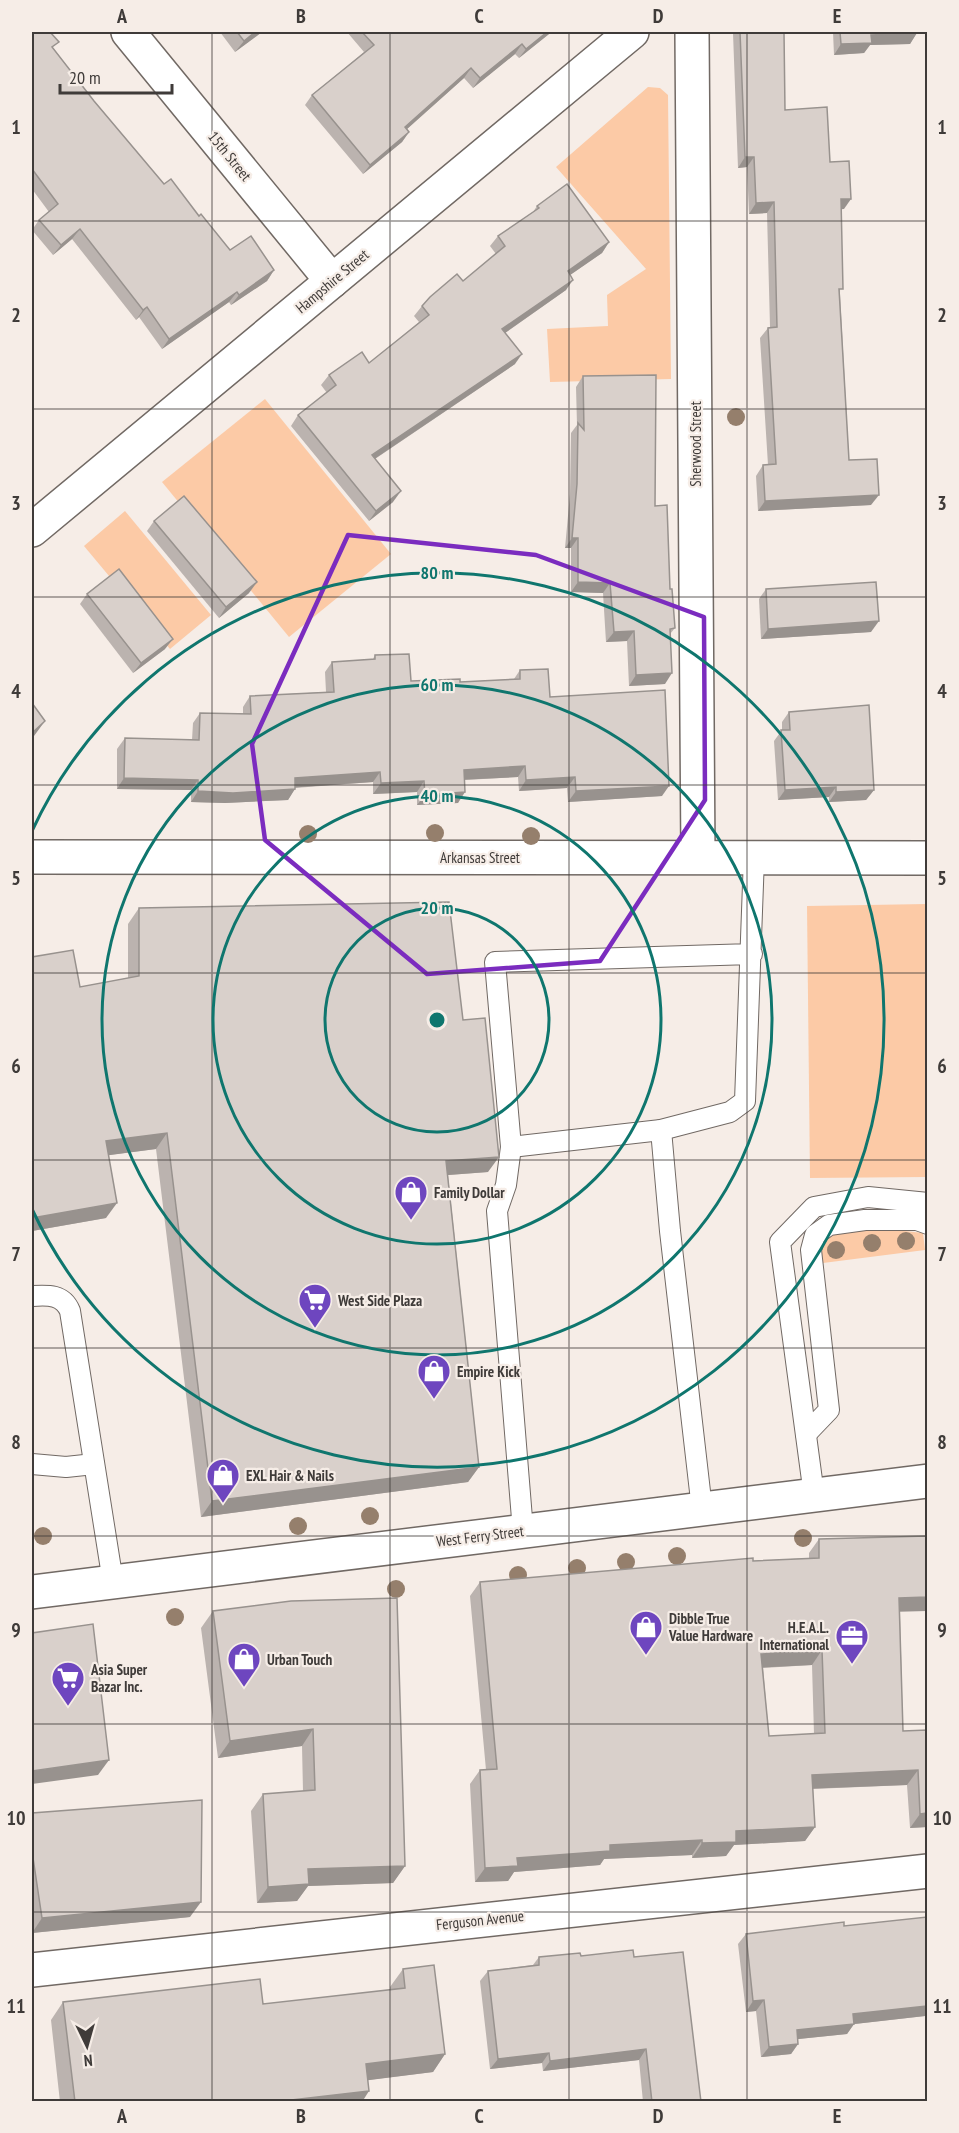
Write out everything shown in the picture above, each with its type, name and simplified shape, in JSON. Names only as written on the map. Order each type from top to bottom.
[{"type":"street","name":"15th Street","points":[[128,32],[332,281]]},
{"type":"street","name":"Hampshire Street","points":[[32,530],[632,32]]},
{"type":"street","name":"Sherwood Street","points":[[692,32],[698,857]]},
{"type":"street","name":"Arkansas Street","points":[[32,857],[927,858]]},
{"type":"street","name":"West Ferry Street","points":[[32,1592],[927,1481]]},
{"type":"street","name":"Ferguson Avenue","points":[[32,1970],[927,1871]]},
{"type":"lane","points":[[511,1147],[661,1130],[730,1113],[745,1101],[754,857]]},
{"type":"lane","points":[[523,1531],[497,1211],[506,1185],[511,1147],[495,962],[752,954]]},
{"type":"lane","points":[[661,1130],[670,1231],[702,1509]]},
{"type":"lane","points":[[814,1495],[780,1242],[814,1208],[868,1197],[927,1203]]},
{"type":"lane","points":[[806,1434],[829,1410],[811,1250],[815,1235],[829,1225],[865,1220],[917,1220],[927,1224]]},
{"type":"lane","points":[[32,1296],[59,1297],[66,1302],[70,1311],[112,1582]]},
{"type":"lane","points":[[32,1464],[66,1467],[94,1464]]},
{"type":"highlighted area","points":[[348,535],[536,555],[704,617],[705,800],[600,961],[427,974],[265,840],[252,744]]},
{"type":"shaded area","points":[[648,87],[660,88],[668,95],[671,379],[550,382],[547,329],[608,326],[607,295],[646,269],[556,167]]},
{"type":"shaded area","points":[[265,399],[391,554],[289,637],[162,482]]},
{"type":"shaded area","points":[[125,511],[211,615],[170,649],[84,546]]},
{"type":"shaded area","points":[[927,904],[927,1177],[810,1178],[807,906]]},
{"type":"shaded area","points":[[879,1228],[923,1233],[925,1250],[823,1263],[821,1246],[833,1235],[847,1230]]},
{"type":"building","points":[[32,32],[50,32],[59,42],[52,47],[94,101],[164,184],[171,179],[199,216],[201,214],[230,250],[251,236],[274,270],[239,295],[237,292],[169,339],[147,307],[143,310],[80,229],[61,245],[39,220],[58,204],[32,169]]},
{"type":"building","points":[[237,32],[255,32],[244,41]]},
{"type":"building","points":[[362,32],[547,32],[526,49],[522,44],[480,78],[471,68],[405,127],[409,132],[370,165],[312,95],[374,45]]},
{"type":"building","points":[[740,32],[784,32],[785,110],[827,107],[830,162],[849,161],[851,199],[841,199],[843,289],[839,289],[849,460],[877,459],[879,495],[765,501],[763,465],[776,464],[768,328],[777,327],[774,202],[756,203],[754,157],[745,157]]},
{"type":"building","points":[[840,32],[917,33],[871,35],[872,43],[841,44]]},
{"type":"building","points":[[567,184],[609,242],[568,271],[573,280],[502,329],[522,354],[372,455],[401,491],[376,511],[298,415],[336,385],[329,375],[362,352],[369,363],[429,315],[422,306],[430,297],[457,274],[463,281],[505,246],[498,236],[539,208],[537,206]]},
{"type":"building","points":[[656,375],[655,506],[667,505],[670,589],[672,589],[675,628],[670,629],[672,673],[636,675],[634,631],[614,632],[610,583],[578,582],[578,538],[572,538],[577,484],[578,423],[584,430],[583,376]]},
{"type":"building","points":[[184,496],[257,582],[226,607],[154,521]]},
{"type":"building","points":[[119,569],[173,639],[141,663],[87,594]]},
{"type":"building","points":[[876,582],[879,621],[768,629],[766,589]]},
{"type":"building","points":[[409,654],[411,681],[460,679],[460,682],[520,679],[520,670],[548,669],[550,697],[665,690],[669,786],[576,791],[575,777],[526,780],[525,766],[464,770],[465,792],[425,795],[424,781],[381,783],[380,772],[295,778],[295,789],[233,793],[198,791],[198,780],[124,778],[125,738],[199,740],[200,713],[251,714],[250,696],[334,692],[332,662],[375,659],[375,655]]},
{"type":"building","points":[[32,703],[45,721],[32,733]]},
{"type":"building","points":[[869,705],[874,790],[836,792],[836,787],[785,790],[781,730],[790,730],[789,712]]},
{"type":"building","name":"West Side Plaza","points":[[449,902],[463,1020],[485,1018],[499,1157],[446,1161],[479,1467],[212,1501],[167,1133],[106,1141],[117,1203],[32,1218],[32,957],[73,950],[80,987],[139,976],[139,908]]},
{"type":"building","points":[[927,1536],[927,1597],[899,1598],[903,1731],[927,1730],[927,1813],[920,1814],[918,1770],[812,1775],[815,1827],[736,1831],[736,1842],[702,1843],[702,1840],[610,1845],[610,1851],[517,1858],[518,1866],[485,1868],[480,1770],[497,1769],[480,1582],[753,1558],[753,1561],[819,1558],[819,1539]],"holes":[[[822,1650],[825,1733],[769,1736],[761,1654]]]},
{"type":"building","points":[[397,1598],[405,1866],[308,1869],[309,1884],[268,1887],[263,1794],[315,1790],[313,1729],[230,1741],[213,1611],[291,1601]]},
{"type":"building","points":[[93,1624],[109,1760],[32,1771],[32,1633]]},
{"type":"building","points":[[202,1800],[201,1902],[42,1918],[32,1851],[32,1813]]},
{"type":"building","points":[[927,1917],[927,2006],[853,2014],[854,2024],[797,2030],[798,2044],[769,2047],[764,2000],[753,2001],[746,1934],[844,1922],[844,1926]]},
{"type":"building","points":[[633,1950],[634,1957],[683,1952],[701,2102],[652,2102],[646,2049],[550,2061],[549,2053],[498,2059],[488,1971],[539,1965],[539,1957],[580,1953],[581,1956]]},
{"type":"building","points":[[434,1965],[445,2054],[366,2064],[369,2091],[274,2102],[75,2102],[63,2002],[260,1979],[263,2004],[405,1988],[403,1969]]},
{"type":"place","name":"Family Dollar","points":[[411,1221]]},
{"type":"place","name":"West Side Plaza","points":[[315,1329]]},
{"type":"place","name":"Empire Kick","points":[[434,1400]]},
{"type":"place","name":"EXL Hair & Nails","points":[[223,1504]]},
{"type":"place","name":"Dibble True Value Hardware","points":[[646,1656]]},
{"type":"place","name":"H.E.A.L. International","points":[[852,1665]]},
{"type":"place","name":"Urban Touch","points":[[244,1688]]},
{"type":"place","name":"Asia Super Bazar Inc.","points":[[68,1707]]}]
